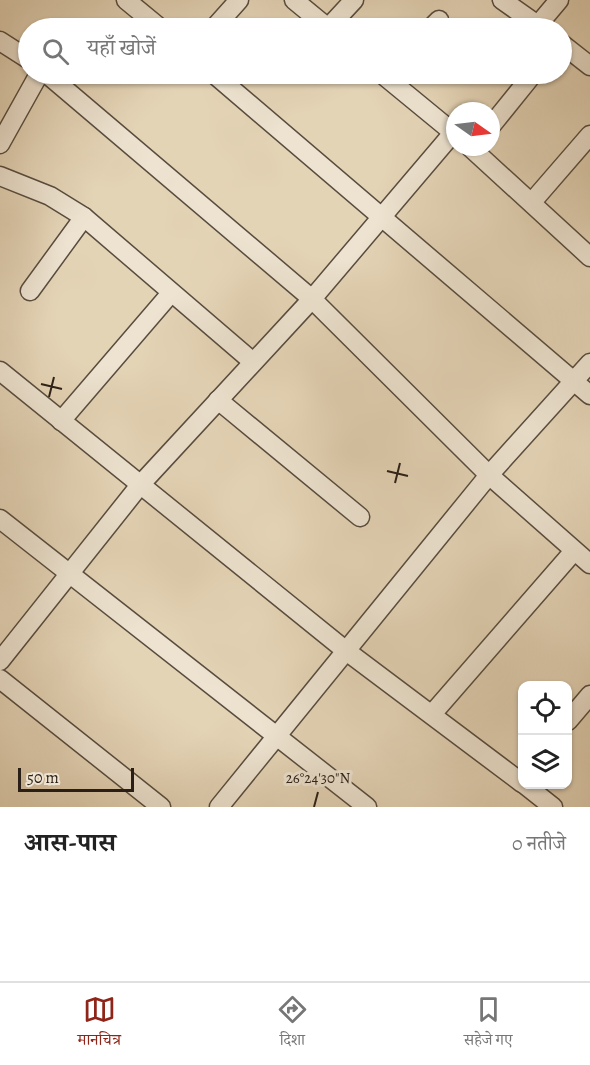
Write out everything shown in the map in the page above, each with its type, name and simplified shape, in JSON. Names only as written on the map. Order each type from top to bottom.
[{"type":"street","points":[[126,0],[148,18]]},
{"type":"street","points":[[223,18],[239,0]]},
{"type":"street","points":[[294,0],[316,18]]},
{"type":"street","points":[[337,18],[354,0]]},
{"type":"street","points":[[502,0],[527,18]]},
{"type":"street","points":[[546,18],[559,0]]},
{"type":"street","points":[[0,41],[18,53]]},
{"type":"street","points":[[572,52],[590,66]]},
{"type":"street","points":[[0,144],[33,84]]},
{"type":"street","points":[[59,84],[312,299],[489,475],[590,564]]},
{"type":"street","points":[[226,84],[590,395]]},
{"type":"street","points":[[397,84],[446,126]]},
{"type":"street","points":[[500,115],[525,84]]},
{"type":"street","points":[[532,202],[590,135]]},
{"type":"street","points":[[0,662],[140,485],[312,299],[446,142]]},
{"type":"street","points":[[481,156],[590,257]]},
{"type":"street","points":[[0,176],[50,196],[84,217],[253,362]]},
{"type":"street","points":[[30,291],[84,217]]},
{"type":"street","points":[[62,421],[171,293]]},
{"type":"street","points":[[219,807],[275,735],[489,475],[590,363]]},
{"type":"street","points":[[0,371],[345,650],[518,777]]},
{"type":"street","points":[[218,400],[360,517]]},
{"type":"street","points":[[0,519],[367,807]]},
{"type":"street","points":[[433,713],[574,551]]},
{"type":"street","points":[[0,679],[161,807]]},
{"type":"street","points":[[572,715],[590,695]]},
{"type":"street","points":[[532,789],[553,807]]}]
